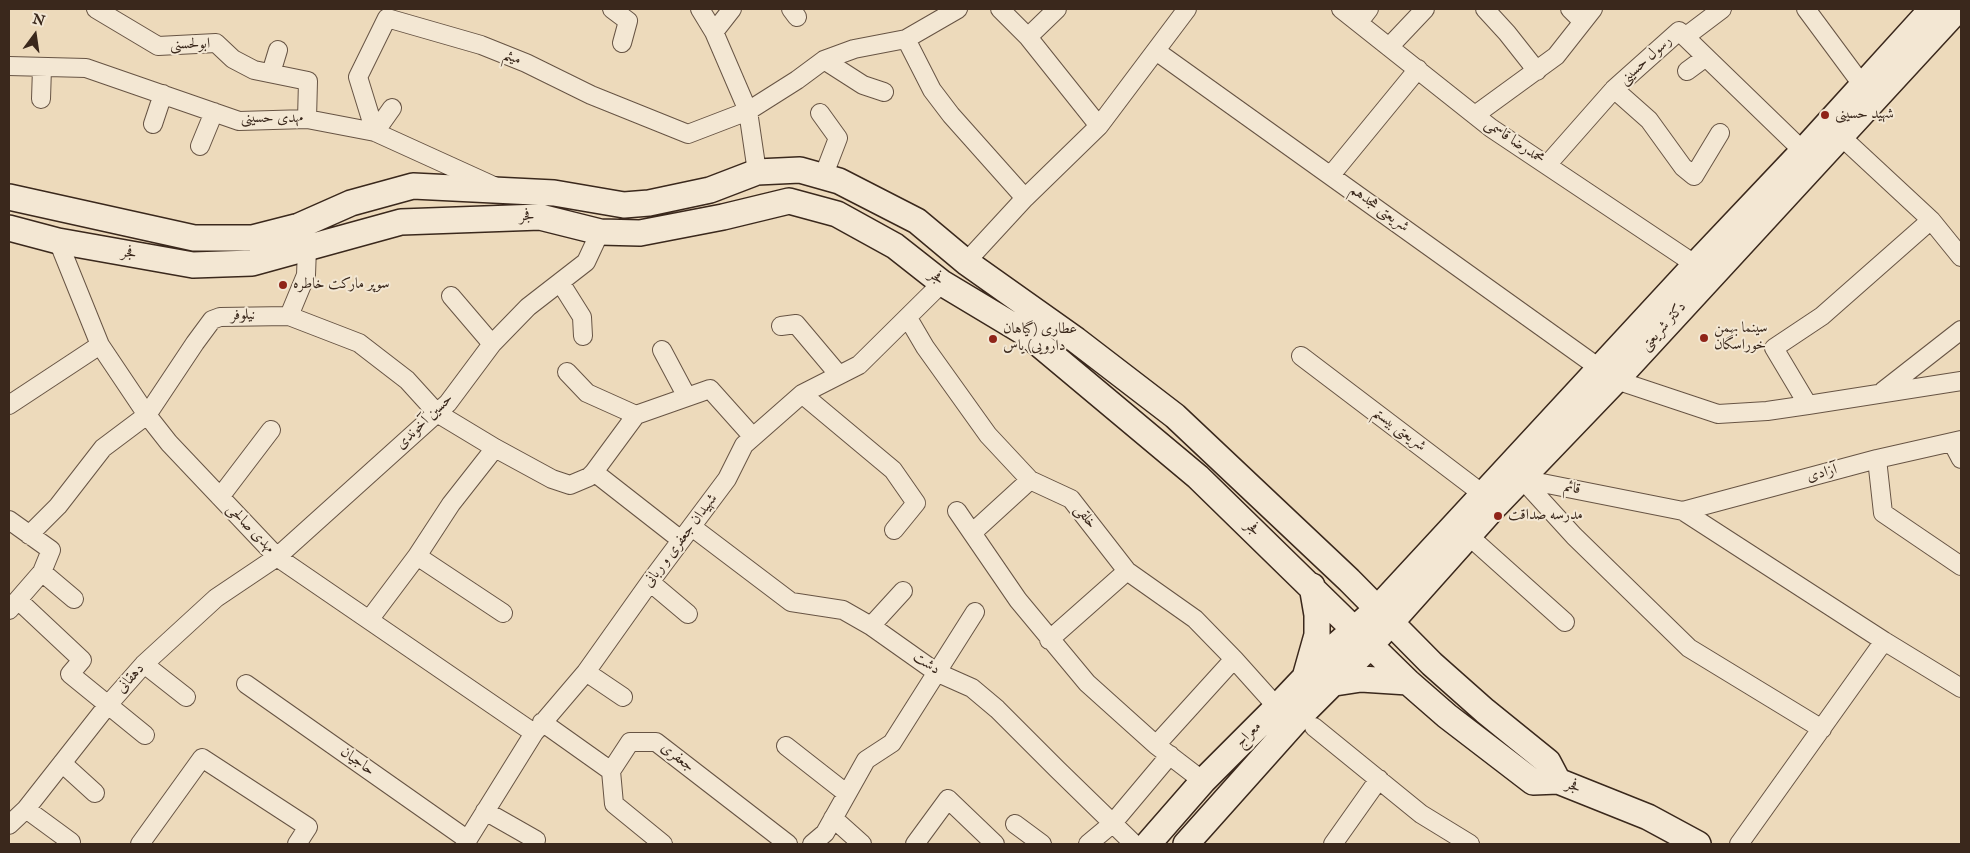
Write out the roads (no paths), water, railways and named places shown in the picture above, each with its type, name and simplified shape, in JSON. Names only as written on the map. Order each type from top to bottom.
[{"type":"main road","name":"دکتر شریعتی","points":[[1362,638],[1381,604],[1463,530],[1868,93],[1936,13]]},
{"type":"main road","points":[[9,197],[194,238],[252,238],[298,226],[351,203],[413,186],[554,193],[624,205],[649,203],[710,190],[757,172],[800,170],[839,181],[917,221],[966,262],[1076,340],[1175,416],[1381,604],[1458,688],[1548,762],[1558,781]]},
{"type":"main road","name":"فجر","points":[[9,228],[58,241],[193,265],[252,263],[402,222],[540,217],[600,232],[640,233],[723,218],[789,200],[837,214],[895,246],[942,283],[1034,340],[1198,477],[1312,586],[1408,682],[1448,716],[1533,782],[1558,781],[1648,817],[1698,844]]},
{"type":"main road","points":[[193,265],[194,238]]},
{"type":"main road","points":[[942,283],[966,262]]},
{"type":"main road","points":[[1305,677],[1317,635],[1317,615],[1312,586]]},
{"type":"main road","name":"معراج","points":[[1148,844],[1203,781],[1332,650],[1362,638]]},
{"type":"main road","name":"معراج","points":[[1186,844],[1303,713],[1335,683],[1362,638]]},
{"type":"main road","points":[[1335,683],[1361,679],[1408,682]]},
{"type":"street","name":"ابولحسنی","points":[[96,9],[158,46],[216,44],[233,59],[254,70],[308,81],[307,118]]},
{"type":"street","points":[[612,9],[628,21],[622,43]]},
{"type":"street","points":[[700,9],[714,32],[748,111],[757,172]]},
{"type":"street","points":[[714,32],[732,9]]},
{"type":"street","points":[[748,111],[797,80],[824,60],[854,49],[906,39],[958,9]]},
{"type":"street","points":[[1000,9],[1028,37],[1099,126]]},
{"type":"street","points":[[1028,37],[1057,9]]},
{"type":"street","points":[[966,262],[1025,198],[1099,126],[1187,9]]},
{"type":"street","name":"محمدرضا قاسمی","points":[[1341,9],[1364,16],[1389,46],[1492,128],[1703,270]]},
{"type":"street","points":[[1389,46],[1425,9]]},
{"type":"street","points":[[1485,9],[1537,71]]},
{"type":"street","points":[[1475,115],[1556,56],[1588,15],[1570,9]]},
{"type":"street","points":[[1685,37],[1722,9]]},
{"type":"street","points":[[1806,9],[1868,93]]},
{"type":"street","name":"میثم","points":[[375,132],[358,77],[387,18],[481,45],[526,63],[591,95],[688,134],[748,111]]},
{"type":"street","name":"رسول حسینی","points":[[1547,164],[1614,89],[1679,31],[1810,156]]},
{"type":"street","points":[[906,39],[932,90],[951,115],[1025,198]]},
{"type":"street","points":[[271,73],[278,50]]},
{"type":"street","name":"شریعتی هجدهم","points":[[1156,51],[1608,373],[1718,414],[1767,411],[1961,381]]},
{"type":"street","points":[[1686,71],[1706,57]]},
{"type":"street","points":[[824,60],[863,85],[884,92]]},
{"type":"street","name":"مهدی حسینی","points":[[9,66],[86,68],[239,121],[307,118],[375,132],[500,189]]},
{"type":"street","points":[[41,99],[42,68]]},
{"type":"street","points":[[1331,175],[1418,69]]},
{"type":"street","points":[[1614,89],[1649,120],[1683,167],[1694,176],[1720,133]]},
{"type":"street","points":[[153,124],[163,94]]},
{"type":"street","points":[[375,132],[392,108]]},
{"type":"street","points":[[200,146],[214,112]]},
{"type":"street","points":[[820,112],[838,138],[823,177]]},
{"type":"street","points":[[1834,130],[1930,220],[1961,257]]},
{"type":"street","points":[[1808,405],[1774,348],[1822,316],[1930,220]]},
{"type":"street","name":"حسین آخوندی","points":[[277,557],[448,403],[492,344],[528,307],[586,262],[600,232]]},
{"type":"street","name":"مهدی صالحی","points":[[58,241],[100,345],[147,415],[169,444],[277,557],[369,620],[538,728]]},
{"type":"street","points":[[307,248],[306,275],[289,316],[359,343],[407,380],[437,413],[495,448],[552,478],[570,485],[589,477],[636,415],[710,389],[753,437]]},
{"type":"street","points":[[560,282],[582,317],[583,336]]},
{"type":"street","name":"شهیدان جعفری و ربانی","points":[[467,842],[485,810],[538,728],[586,672],[726,479],[744,445],[802,394],[859,366],[942,283]]},
{"type":"street","points":[[450,296],[492,344]]},
{"type":"street","name":"نیلوفر","points":[[147,415],[212,320],[220,317],[289,316]]},
{"type":"street","name":"خلقی","points":[[908,318],[925,347],[988,435],[1030,480],[1071,499],[1127,571],[1195,619],[1277,707]]},
{"type":"street","points":[[780,326],[796,324],[839,375]]},
{"type":"street","points":[[1880,393],[1961,330]]},
{"type":"street","points":[[9,405],[100,345]]},
{"type":"street","points":[[662,350],[687,397]]},
{"type":"street","name":"شریعتی بیستم","points":[[1301,356],[1490,500]]},
{"type":"street","points":[[568,372],[587,393],[636,415]]},
{"type":"street","points":[[802,394],[893,470],[916,503],[894,530]]},
{"type":"street","points":[[29,535],[58,506],[103,448],[147,415]]},
{"type":"street","points":[[220,497],[271,430]]},
{"type":"street","points":[[1956,441],[1961,459]]},
{"type":"street","name":"آزادی","points":[[1683,511],[1877,459],[1956,441]]},
{"type":"street","points":[[369,620],[417,556],[451,504],[495,448]]},
{"type":"street","points":[[1877,459],[1884,513],[1961,566]]},
{"type":"street","points":[[594,472],[681,540]]},
{"type":"street","name":"قائم","points":[[1515,473],[1683,511],[1884,641],[1961,688]]},
{"type":"street","name":"قائم","points":[[1515,473],[1574,536],[1689,648],[1822,729]]},
{"type":"street","points":[[972,533],[1030,480]]},
{"type":"street","points":[[957,511],[1018,600],[1049,640],[1087,683],[1163,750],[1203,781]]},
{"type":"street","points":[[9,520],[51,550],[42,572],[13,605],[82,660],[70,674],[145,735]]},
{"type":"street","name":"دشت","points":[[692,526],[791,602],[843,610],[870,626],[936,672],[972,688],[997,709],[1134,844]]},
{"type":"street","points":[[1463,530],[1565,622]]},
{"type":"street","points":[[417,556],[502,613]]},
{"type":"street","name":"دهقانی","points":[[9,825],[26,809],[107,706],[144,664],[216,598],[277,557]]},
{"type":"street","points":[[1049,640],[1127,571]]},
{"type":"street","points":[[42,572],[74,599]]},
{"type":"street","points":[[650,582],[688,614]]},
{"type":"street","points":[[870,626],[904,592]]},
{"type":"street","points":[[812,844],[825,833],[866,760],[892,743],[975,612]]},
{"type":"street","points":[[1739,844],[1884,641]]},
{"type":"street","points":[[1088,844],[1112,824],[1163,750],[1234,659]]},
{"type":"street","points":[[144,664],[186,697]]},
{"type":"street","points":[[586,672],[623,697]]},
{"type":"street","name":"حاجیان","points":[[246,684],[467,842]]},
{"type":"street","points":[[1314,727],[1421,814],[1470,844]]},
{"type":"street","points":[[538,728],[611,770],[614,804],[663,844]]},
{"type":"street","name":"جعفری","points":[[611,770],[630,742],[656,742],[788,844]]},
{"type":"street","points":[[786,746],[846,793]]},
{"type":"street","points":[[140,844],[202,758],[308,827],[297,844]]},
{"type":"street","points":[[62,763],[95,793]]},
{"type":"street","points":[[1333,844],[1380,780]]},
{"type":"street","points":[[915,844],[948,799],[995,844]]},
{"type":"street","points":[[26,809],[71,842]]},
{"type":"street","points":[[485,810],[536,840]]},
{"type":"street","points":[[833,818],[862,844]]},
{"type":"street","points":[[1015,824],[1042,844]]},
{"type":"place","name":"شهید حسینی","points":[[1825,115]]},
{"type":"place","name":"سوپر مارکت خاطره","points":[[283,285]]},
{"type":"place","name":"سینما بهمن خوراسگان","points":[[1704,338]]},
{"type":"place","name":"عطاری (گیاهان دارویی) یاس","points":[[993,339]]},
{"type":"place","name":"مدرسه صداقت","points":[[1498,516]]}]
